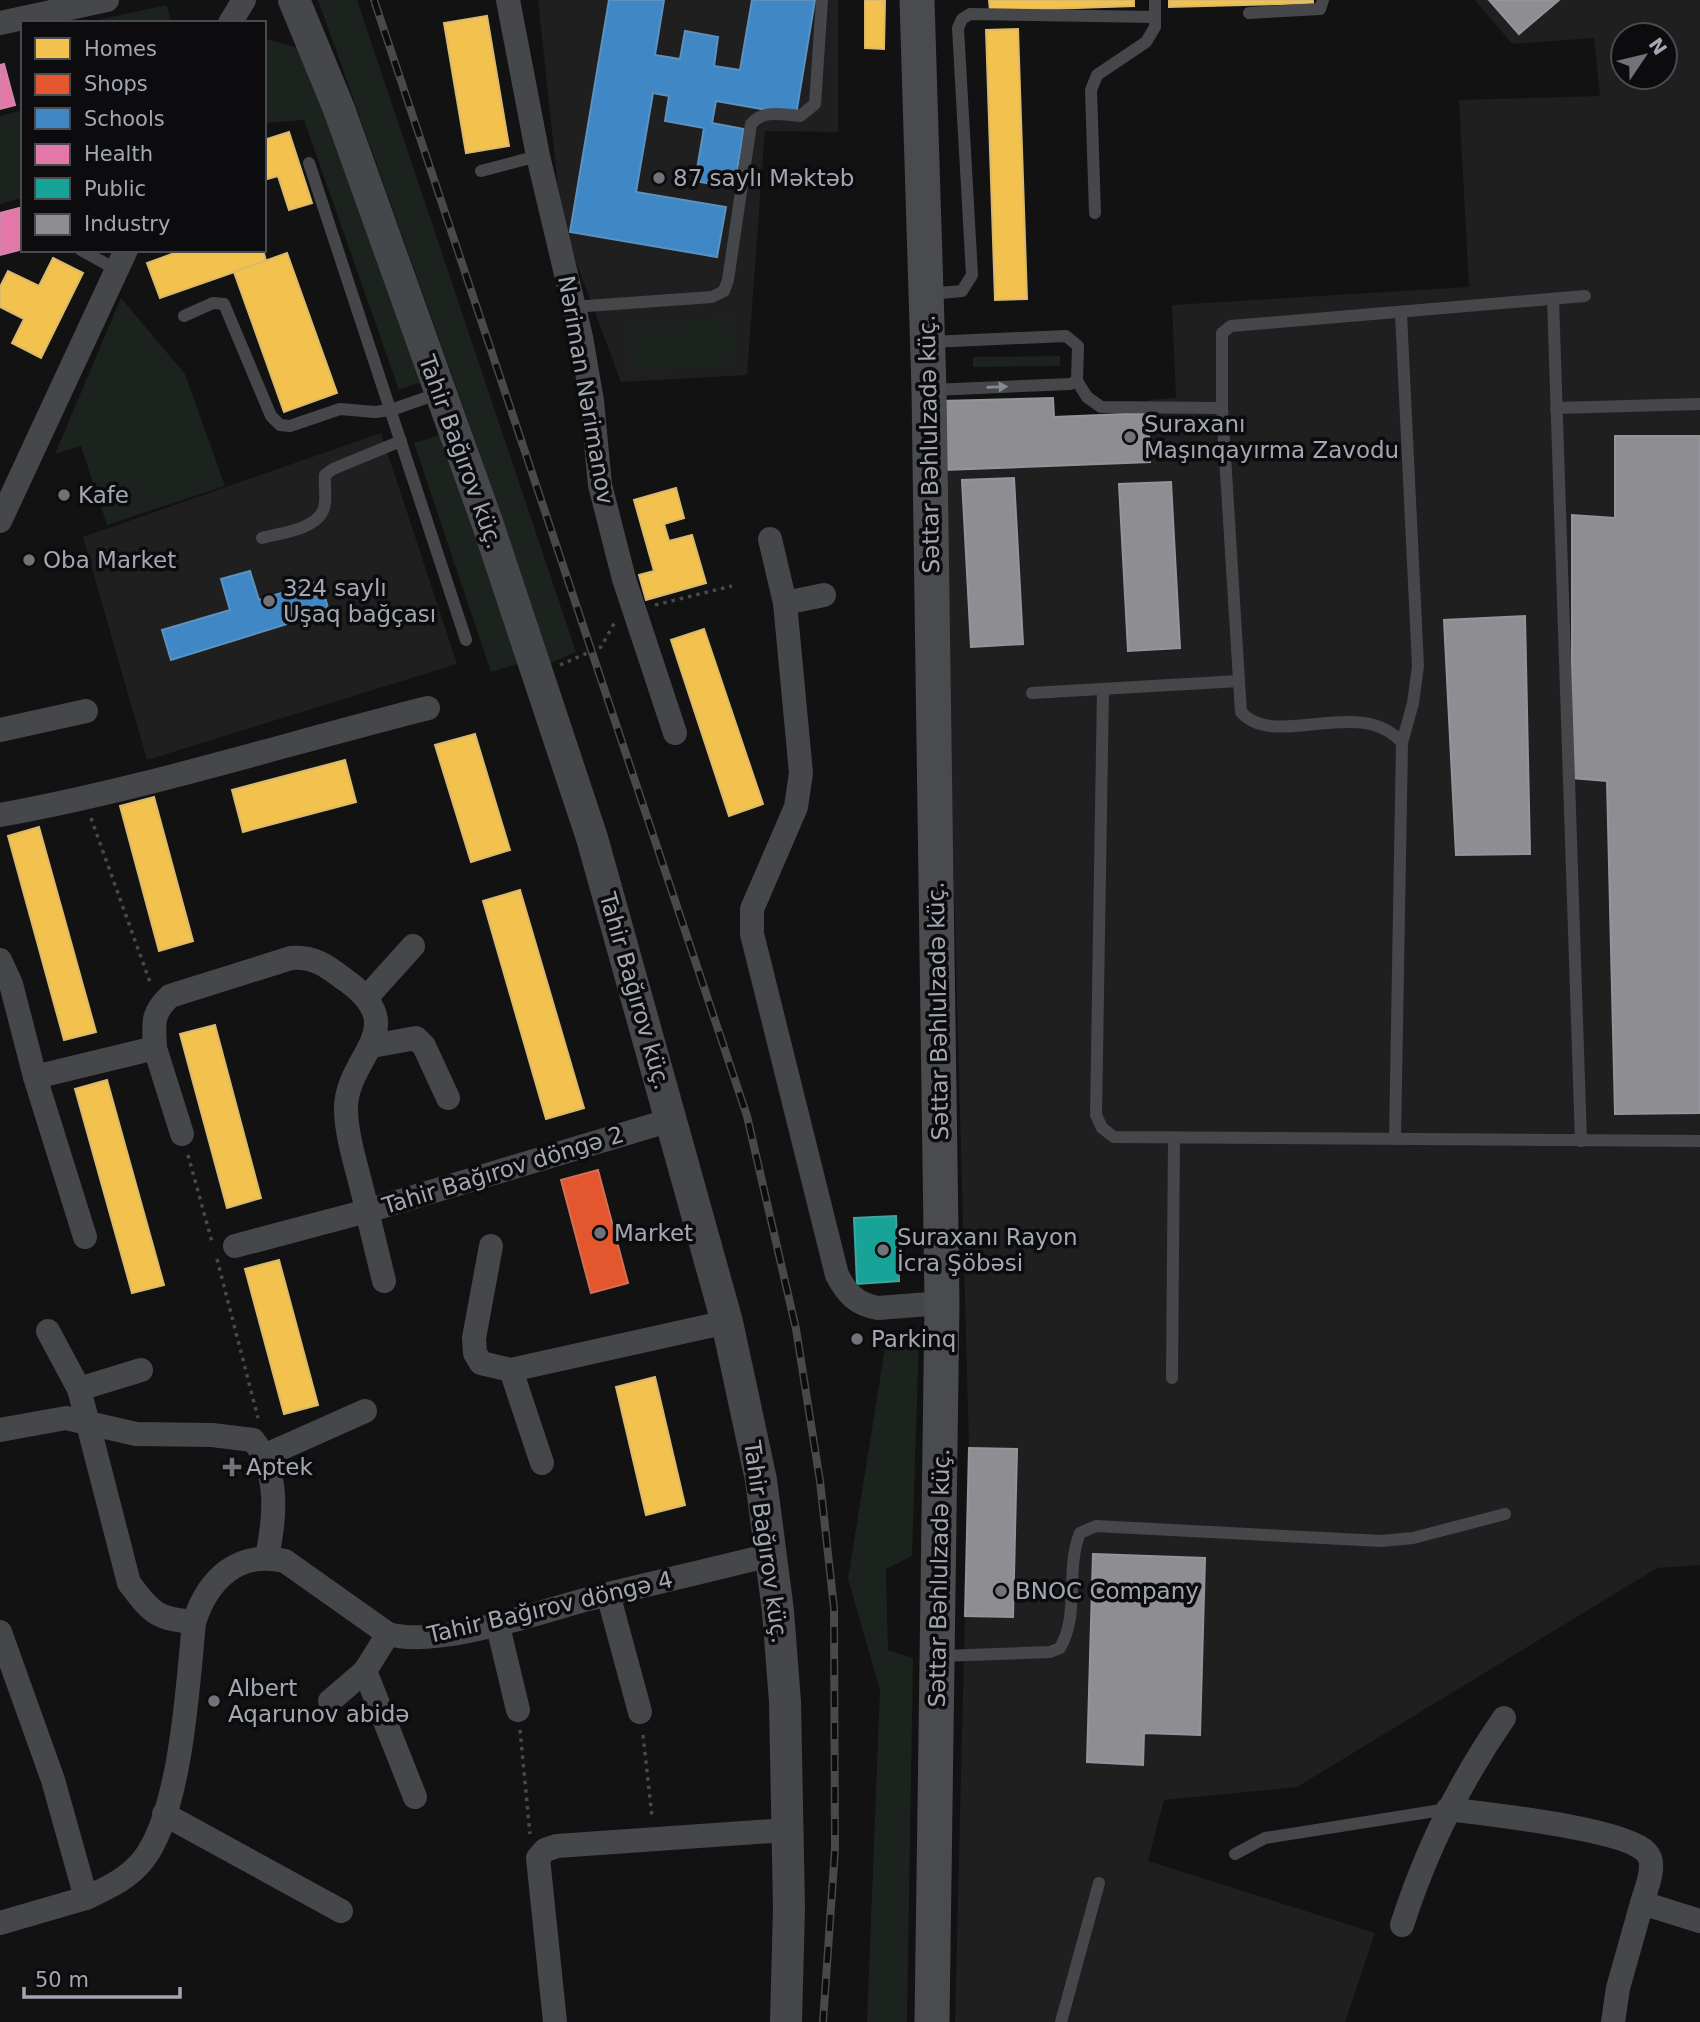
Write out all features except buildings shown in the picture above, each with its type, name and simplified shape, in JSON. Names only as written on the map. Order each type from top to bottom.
[{"type":"main road","name":"Səttar Bəhlulzadə küç.","points":[[917,0],[929,390],[943,1303],[936,1898],[932,2022]]},
{"type":"street","points":[[0,23],[62,5],[107,0]]},
{"type":"street","points":[[231,21],[244,0]]},
{"type":"street","name":"Tahir Bağırov küç.","points":[[294,0],[339,108],[440,392],[588,825],[727,1322],[761,1479],[785,1702],[789,1908],[786,2022]]},
{"type":"street","name":"Nəriman Nərimanov","points":[[508,0],[538,156],[592,401],[600,485],[624,579],[675,733]]},
{"type":"street","points":[[0,521],[122,260]]},
{"type":"street","points":[[770,540],[785,603],[801,772],[796,807],[752,909],[752,934],[837,1275],[846,1292],[868,1306],[878,1308],[943,1303]]},
{"type":"street","points":[[785,603],[824,595]]},
{"type":"street","points":[[0,815],[85,800],[428,708]]},
{"type":"street","points":[[0,730],[86,711]]},
{"type":"street","points":[[182,1133],[155,1048],[154,1021],[157,1007],[170,996],[187,988],[291,958],[306,957],[322,963],[367,997],[413,946]]},
{"type":"street","points":[[0,960],[11,984],[35,1077],[85,1237]]},
{"type":"street","name":"Tahir Bağırov döngə 2","points":[[367,997],[377,1030],[372,1046],[363,1058],[346,1109],[368,1211],[671,1120]]},
{"type":"street","points":[[372,1046],[416,1038],[424,1046],[448,1098]]},
{"type":"street","points":[[35,1077],[155,1048]]},
{"type":"street","points":[[235,1246],[368,1211],[383,1281]]},
{"type":"street","points":[[491,1246],[474,1338],[475,1353],[481,1363],[510,1370],[727,1322]]},
{"type":"street","points":[[48,1331],[79,1389],[121,1563],[129,1583],[148,1608],[166,1620],[194,1622]]},
{"type":"street","points":[[79,1389],[141,1370]]},
{"type":"street","points":[[510,1370],[542,1463]]},
{"type":"street","points":[[0,1430],[42,1420],[66,1418],[136,1434],[212,1435],[258,1448],[365,1411]]},
{"type":"street","points":[[0,1923],[86,1898],[116,1884],[145,1858],[164,1814],[177,1759],[194,1622],[201,1602],[212,1586],[243,1562],[267,1557],[275,1520],[258,1448]]},
{"type":"street","name":"Tahir Bağırov döngə 4","points":[[267,1557],[299,1570],[388,1634],[406,1639],[426,1638],[497,1622],[771,1555]]},
{"type":"street","points":[[608,1594],[640,1712]]},
{"type":"street","points":[[497,1622],[518,1710]]},
{"type":"street","points":[[0,1632],[53,1780],[86,1898]]},
{"type":"street","points":[[330,1701],[365,1671],[388,1634]]},
{"type":"street","points":[[365,1671],[415,1797]]},
{"type":"street","points":[[1402,1925],[1420,1870],[1448,1809],[1470,1767],[1504,1718]]},
{"type":"street","points":[[1448,1809],[1556,1825],[1630,1841],[1647,1852],[1652,1866],[1618,1988],[1613,2022]]},
{"type":"street","points":[[164,1814],[341,1911]]},
{"type":"street","points":[[555,2022],[538,1858],[545,1850],[557,1846],[786,1830]]},
{"type":"street","points":[[1642,1903],[1700,1921]]},
{"type":"lane","points":[[573,307],[712,297],[724,290],[742,196],[751,124],[757,116],[766,114],[800,116],[815,104],[822,0]]},
{"type":"lane","points":[[1095,213],[1091,90],[1097,75],[1146,42],[1155,27],[1155,0]]},
{"type":"lane","points":[[1249,13],[1309,12],[1320,9],[1323,0]]},
{"type":"lane","points":[[926,294],[962,291],[972,275],[958,28],[962,19],[970,14],[1155,17]]},
{"type":"lane","points":[[481,171],[538,156]]},
{"type":"lane","points":[[309,163],[466,640]]},
{"type":"lane","points":[[89,252],[122,260]]},
{"type":"lane","points":[[1402,743],[1392,731],[1374,722],[1270,725],[1250,722],[1241,712],[1222,408],[1221,337],[1225,328],[1585,296]]},
{"type":"lane","points":[[1553,299],[1581,1141]]},
{"type":"lane","points":[[184,316],[213,303],[224,304],[271,416],[280,425],[290,426],[340,409],[375,412],[391,410],[440,392]]},
{"type":"lane","points":[[1395,1139],[1402,743],[1413,703],[1418,666],[1401,314]]},
{"type":"lane","points":[[927,342],[1066,336],[1078,346],[1077,381],[1087,397],[1101,407],[1222,408]]},
{"type":"lane","points":[[929,390],[1070,384],[1077,381]]},
{"type":"lane","points":[[1556,408],[1700,404]]},
{"type":"lane","points":[[262,538],[308,526],[319,517],[324,508],[325,475],[333,468],[401,441]]},
{"type":"lane","points":[[1032,693],[1239,681]]},
{"type":"lane","points":[[1103,688],[1096,1115],[1102,1128],[1114,1137],[1700,1141]]},
{"type":"lane","points":[[1172,1378],[1174,1138]]},
{"type":"lane","points":[[937,1656],[1050,1652],[1060,1648],[1069,1634],[1075,1547],[1080,1533],[1096,1526],[1381,1541],[1413,1538],[1505,1514]]},
{"type":"lane","points":[[1235,1854],[1277,1836],[1448,1809]]},
{"type":"lane","points":[[1061,2022],[1099,1883]]},
{"type":"path","points":[[85,800],[157,1007]]},
{"type":"path","points":[[182,1133],[257,1405],[258,1448]]},
{"type":"path","points":[[518,1710],[530,1839],[538,1858]]},
{"type":"path","points":[[640,1712],[655,1841]]},
{"type":"shaded area","points":[[318,0],[357,0],[576,652],[550,663],[467,417]]},
{"type":"shaded area","name":"87 saylı Məktəb","points":[[538,0],[838,0],[838,132],[765,131],[747,375],[621,382],[562,224]]},
{"type":"shaded area","name":"Suraxanı Maşınqayırma Zavodu","points":[[1475,0],[1700,0],[1700,1565],[1657,1568],[1297,1787],[1164,1800],[1148,1861],[1375,1933],[1345,2022],[955,2022],[969,1448],[941,402],[1053,398],[1054,416],[1147,413],[1148,400],[1176,398],[1172,305],[1469,287],[1459,100],[1600,96],[1594,38],[1512,44]]},
{"type":"shaded area","points":[[167,5],[171,21],[92,21]]},
{"type":"shaded area","points":[[266,39],[304,50],[422,382],[399,390],[304,120],[266,123]]},
{"type":"shaded area","points":[[21,111],[21,199],[0,204],[0,116]]},
{"type":"shaded area","points":[[121,298],[185,374],[225,486],[107,525],[81,446],[55,454]]},
{"type":"shaded area","points":[[734,318],[736,366],[628,371],[626,323]]},
{"type":"shaded area","points":[[1060,356],[1060,366],[973,367],[973,357]]},
{"type":"shaded area","name":"324 saylı Uşaq bağçası","points":[[381,433],[457,664],[147,760],[83,537]]},
{"type":"shaded area","points":[[441,435],[518,664],[491,672],[414,443]]},
{"type":"shaded area","points":[[887,1335],[919,1336],[912,1556],[886,1569],[888,1650],[913,1658],[907,2022],[867,2022],[880,1690],[848,1579]]},
{"type":"railway","points":[[374,0],[747,1116],[796,1329],[820,1481],[834,1608],[835,1849],[823,2022]]},
{"type":"place","name":"87 saylı Məktəb","points":[[659,178]]},
{"type":"place","name":"Suraxanı Maşınqayırma Zavodu","points":[[1130,437]]},
{"type":"place","name":"Kafe","points":[[64,495]]},
{"type":"place","name":"Oba Market","points":[[29,560]]},
{"type":"place","name":"324 saylı Uşaq bağçası","points":[[269,601]]},
{"type":"place","name":"Market","points":[[600,1233]]},
{"type":"place","name":"Suraxanı Rayon İcra Şöbəsi","points":[[883,1250]]},
{"type":"place","name":"Parkinq","points":[[857,1339]]},
{"type":"place","name":"Aptek","points":[[232,1467]]},
{"type":"place","name":"BNOC Company","points":[[1001,1591]]},
{"type":"place","name":"Albert Aqarunov abidə","points":[[214,1701]]}]
